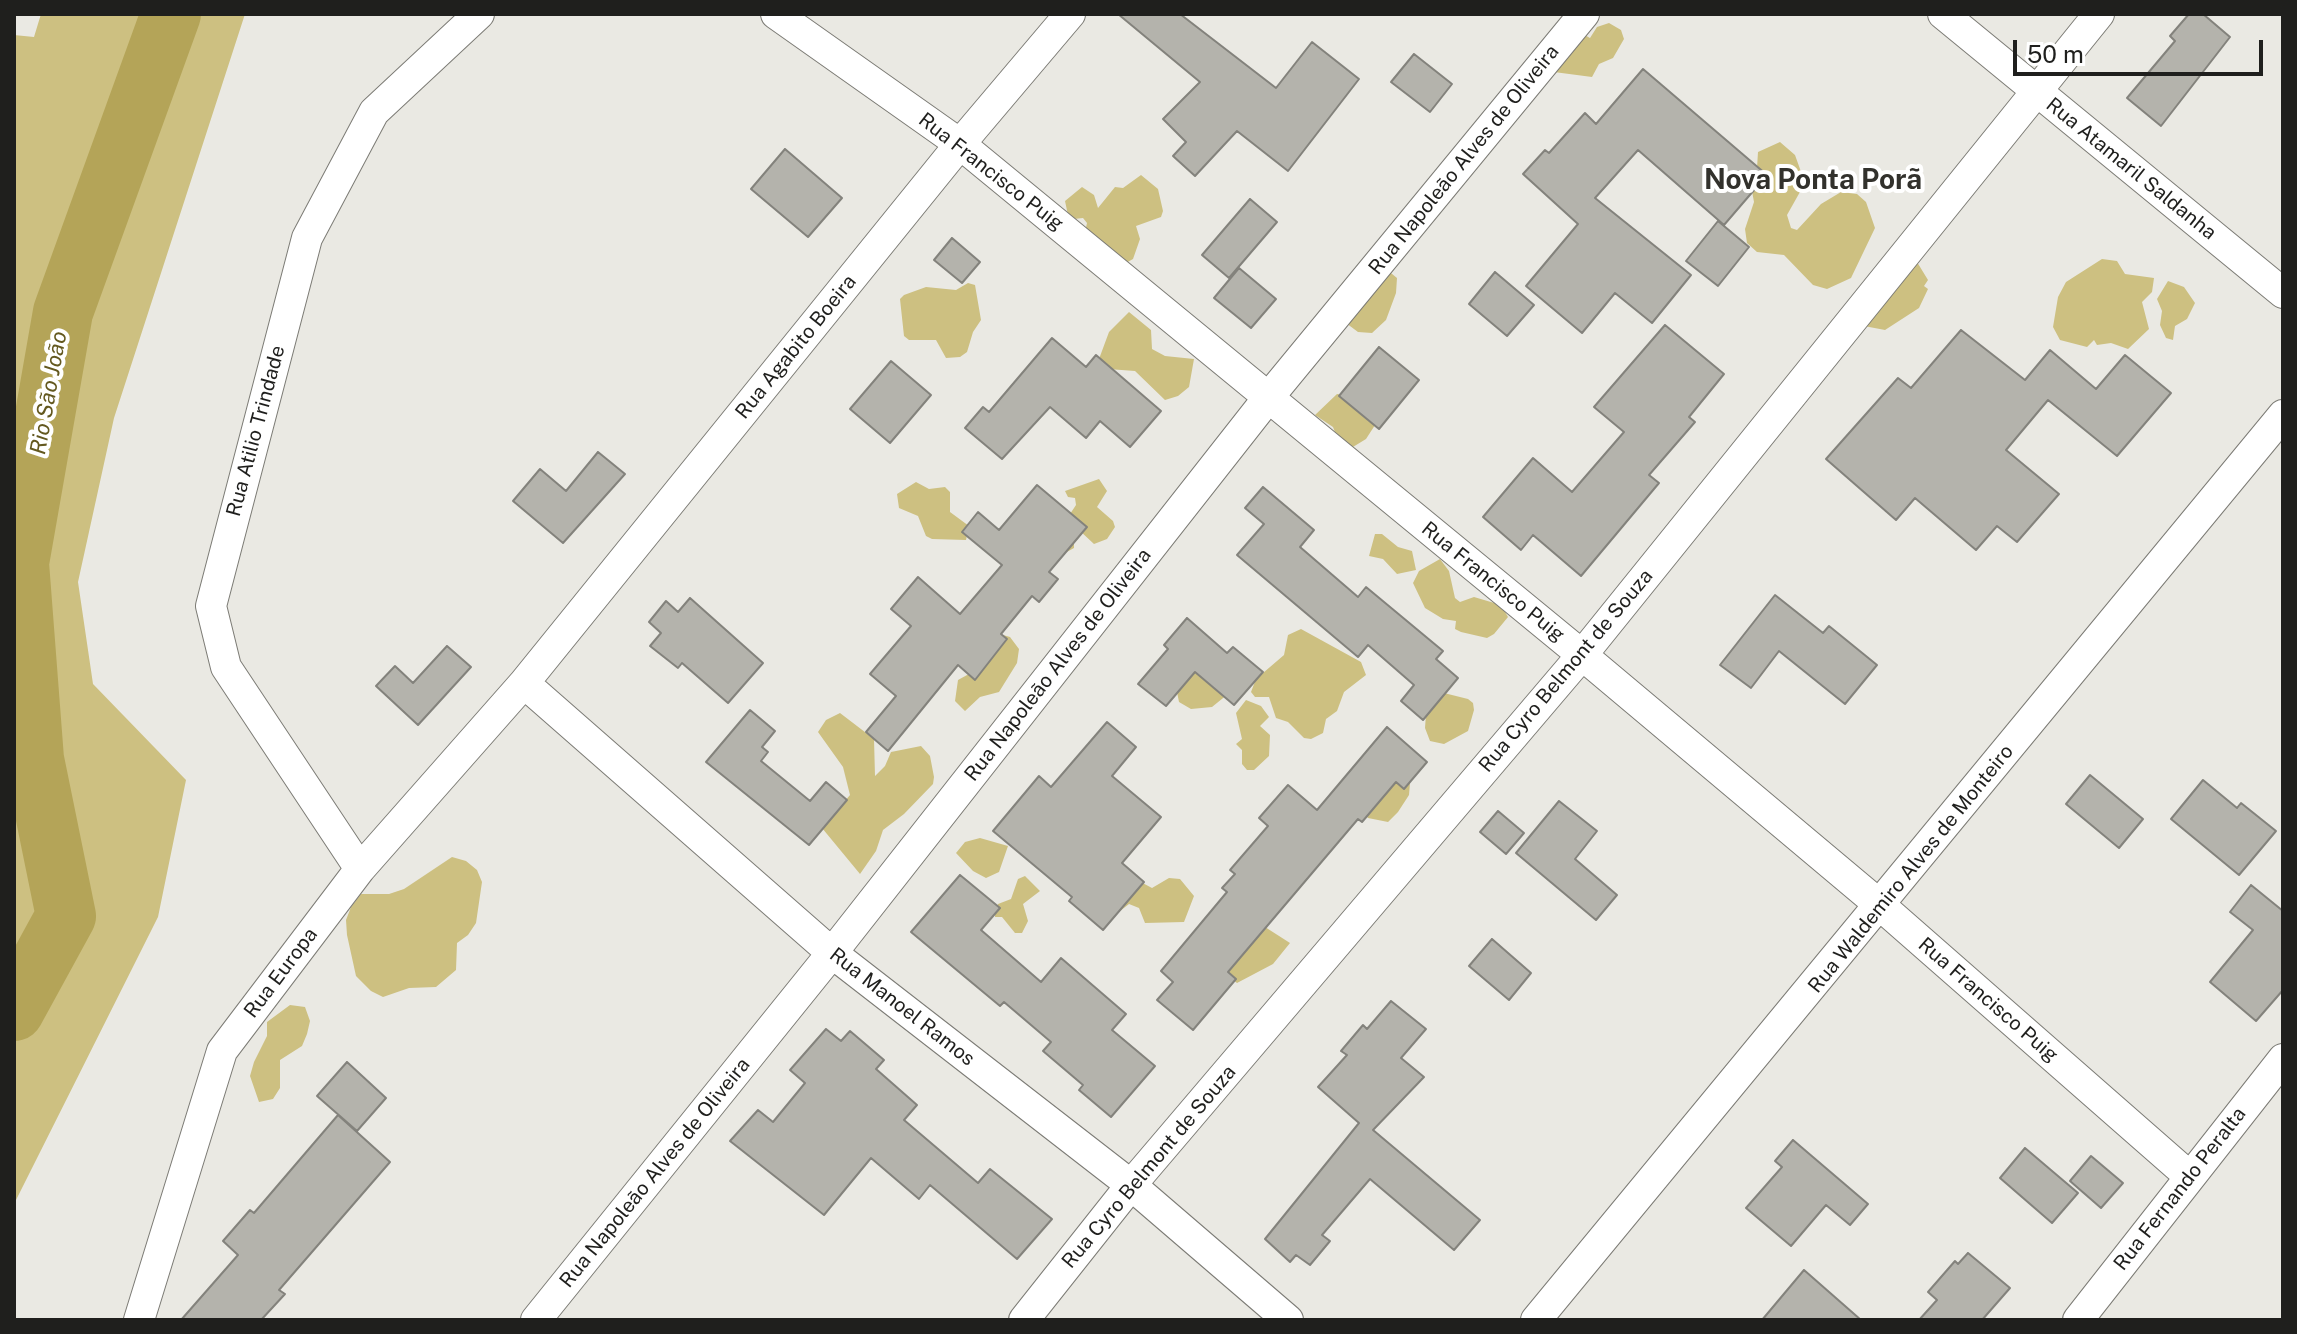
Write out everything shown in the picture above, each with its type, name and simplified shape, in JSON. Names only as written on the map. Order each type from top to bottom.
[{"type":"street","name":"Rua Atilio Trindade","points":[[360,869],[226,667],[211,606],[307,238],[374,112],[479,14]]},
{"type":"street","name":"Rua Francisco Puig","points":[[776,14],[960,144],[1582,655],[1881,906],[2189,1176]]},
{"type":"street","name":"Rua Agabito Boeira","points":[[524,683],[960,144],[1070,14]]},
{"type":"street","name":"Rua Napoleão Alves de Oliveira","points":[[536,1320],[832,953],[1268,398],[1584,14]]},
{"type":"street","name":"Rua Atamaril Saldanha","points":[[1943,14],[2283,293]]},
{"type":"street","name":"Rua Cyro Belmont de Souza","points":[[1024,1320],[1131,1185],[1582,655],[2099,14]]},
{"type":"street","name":"Rua Waldemiro Alves de Monteiro","points":[[1536,1320],[1881,906],[2283,415]]},
{"type":"street","name":"Rua Europa","points":[[139,1320],[222,1051],[360,869],[524,683]]},
{"type":"street","name":"Rua Manoel Ramos","points":[[524,683],[832,953],[1131,1185],[1288,1320]]},
{"type":"street","name":"Rua Fernando Peralta","points":[[2078,1320],[2283,1059]]},
{"type":"shaded area","points":[[41,14],[245,14],[114,418],[78,582],[93,684],[186,780],[158,917],[14,1204],[14,35],[34,37]]},
{"type":"shaded area","points":[[1609,23],[1621,30],[1624,39],[1613,58],[1599,64],[1592,77],[1554,72],[1581,33],[1590,38],[1597,27]]},
{"type":"shaded area","points":[[1780,142],[1795,155],[1805,183],[1787,215],[1791,228],[1797,230],[1821,204],[1841,192],[1857,194],[1866,202],[1875,228],[1851,278],[1827,289],[1813,285],[1784,255],[1757,252],[1747,243],[1745,229],[1754,202],[1750,180],[1757,168],[1758,152]]},
{"type":"shaded area","points":[[1141,175],[1158,189],[1163,211],[1161,217],[1136,226],[1140,239],[1133,259],[1126,263],[1084,237],[1087,223],[1083,218],[1074,219],[1068,215],[1065,201],[1082,187],[1094,195],[1098,208],[1115,187],[1123,188]]},
{"type":"shaded area","points":[[2102,259],[2117,261],[2125,274],[2154,278],[2152,292],[2142,302],[2149,329],[2128,349],[2111,343],[2097,345],[2094,340],[2087,347],[2060,340],[2053,327],[2058,297],[2066,282]]},
{"type":"shaded area","points":[[1917,262],[1928,280],[1924,286],[1928,289],[1919,308],[1885,330],[1864,326]]},
{"type":"shaded area","points":[[1386,269],[1397,278],[1396,293],[1386,320],[1372,333],[1358,332],[1346,323]]},
{"type":"shaded area","points":[[2168,281],[2184,287],[2195,303],[2187,319],[2175,326],[2173,340],[2166,338],[2160,325],[2162,311],[2157,299]]},
{"type":"shaded area","points":[[968,283],[975,285],[981,320],[973,332],[967,352],[960,357],[946,358],[936,340],[909,340],[904,336],[900,299],[904,295],[926,287],[956,290]]},
{"type":"shaded area","points":[[1129,312],[1151,330],[1152,349],[1165,356],[1194,359],[1189,387],[1178,396],[1165,400],[1135,371],[1108,369],[1099,359],[1109,332]]},
{"type":"shaded area","points":[[1337,394],[1352,396],[1377,422],[1366,439],[1348,450],[1338,440],[1333,427],[1315,415]]},
{"type":"shaded area","points":[[1099,479],[1107,491],[1097,507],[1113,521],[1115,527],[1107,539],[1094,544],[1079,530],[1074,534],[1074,548],[1063,554],[1064,523],[1076,505],[1075,498],[1068,497],[1065,491]]},
{"type":"shaded area","points":[[916,482],[929,489],[945,487],[950,492],[950,512],[969,526],[966,540],[932,539],[926,536],[918,516],[899,508],[897,494]]},
{"type":"shaded area","points":[[1375,534],[1382,534],[1398,547],[1412,551],[1416,570],[1397,574],[1383,559],[1369,556]]},
{"type":"shaded area","points":[[1440,559],[1449,571],[1455,598],[1460,602],[1474,597],[1501,605],[1508,617],[1494,634],[1487,638],[1461,632],[1455,629],[1456,621],[1443,619],[1425,608],[1413,583],[1419,571]]},
{"type":"shaded area","points":[[1301,629],[1361,662],[1366,675],[1344,692],[1337,711],[1326,719],[1323,733],[1311,739],[1304,738],[1288,722],[1276,718],[1269,697],[1255,697],[1251,692],[1256,679],[1284,655],[1288,635]]},
{"type":"shaded area","points":[[1003,635],[1010,637],[1019,649],[1017,663],[999,692],[980,697],[965,711],[955,701],[958,680],[978,669]]},
{"type":"shaded area","points":[[1189,669],[1216,681],[1228,694],[1212,707],[1191,709],[1179,702],[1176,687]]},
{"type":"shaded area","points":[[1444,693],[1468,699],[1473,703],[1474,710],[1468,731],[1444,744],[1430,741],[1425,728],[1426,714]]},
{"type":"shaded area","points":[[1246,700],[1261,706],[1269,717],[1260,726],[1270,735],[1269,756],[1254,770],[1247,770],[1242,764],[1242,750],[1236,744],[1242,739],[1236,713]]},
{"type":"shaded area","points":[[840,713],[874,739],[875,776],[885,766],[891,752],[921,746],[930,756],[934,777],[933,784],[904,814],[883,830],[876,851],[860,874],[822,828],[850,795],[843,767],[818,732],[826,720]]},
{"type":"shaded area","points":[[1404,779],[1410,783],[1409,795],[1398,812],[1388,822],[1368,818],[1364,813],[1372,788]]},
{"type":"shaded area","points":[[980,838],[1008,846],[999,872],[986,878],[973,871],[956,853],[965,842]]},
{"type":"shaded area","points":[[452,857],[466,861],[477,870],[482,882],[476,923],[468,935],[457,943],[456,970],[436,987],[409,988],[383,997],[371,991],[356,976],[347,935],[346,920],[351,907],[361,894],[389,894],[404,889]]},
{"type":"shaded area","points":[[1025,876],[1040,891],[1023,904],[1028,921],[1022,933],[1015,933],[1002,917],[995,917],[995,911],[998,904],[1011,899],[1018,879]]},
{"type":"shaded area","points":[[1169,878],[1180,879],[1194,896],[1184,922],[1145,923],[1139,908],[1129,904],[1115,915],[1137,880],[1152,888]]},
{"type":"shaded area","points":[[1265,927],[1290,943],[1273,964],[1237,983],[1226,975],[1242,943]]},
{"type":"shaded area","points":[[290,1005],[305,1007],[310,1021],[307,1034],[302,1046],[280,1060],[280,1088],[273,1099],[259,1102],[250,1076],[254,1062],[267,1036],[267,1022]]},
{"type":"building","points":[[1118,14],[1180,14],[1276,88],[1312,42],[1359,79],[1288,171],[1237,131],[1195,176],[1173,156],[1186,142],[1163,119],[1200,82]]},
{"type":"building","points":[[2189,14],[2203,14],[2230,37],[2161,126],[2127,98],[2175,41],[2170,36]]},
{"type":"building","points":[[1414,54],[1452,84],[1430,112],[1391,82]]},
{"type":"building","points":[[1643,69],[1767,175],[1724,225],[1638,150],[1595,198],[1691,275],[1652,323],[1615,293],[1582,333],[1526,286],[1578,224],[1523,174],[1545,150],[1549,153],[1585,113],[1596,124]]},
{"type":"building","points":[[785,149],[842,198],[808,237],[751,189]]},
{"type":"building","points":[[1250,199],[1277,222],[1229,278],[1202,255]]},
{"type":"building","points":[[1718,221],[1749,247],[1718,286],[1686,261]]},
{"type":"building","points":[[952,238],[980,262],[962,283],[934,260]]},
{"type":"building","points":[[1239,268],[1276,299],[1251,328],[1214,298]]},
{"type":"building","points":[[1495,272],[1534,305],[1507,336],[1469,304]]},
{"type":"building","points":[[1665,325],[1724,374],[1689,417],[1695,422],[1649,475],[1659,483],[1581,576],[1533,535],[1521,550],[1483,517],[1533,458],[1572,492],[1624,432],[1594,407]]},
{"type":"building","points":[[1961,330],[2025,380],[2050,350],[2096,389],[2125,355],[2171,393],[2117,456],[2048,400],[2006,450],[2059,494],[2017,542],[1997,526],[1976,550],[1915,498],[1896,520],[1826,459],[1898,378],[1911,388]]},
{"type":"building","points":[[1052,338],[1086,367],[1096,355],[1161,411],[1130,447],[1100,421],[1086,438],[1050,407],[1002,459],[965,428],[983,407],[989,412]]},
{"type":"building","points":[[1379,347],[1419,380],[1379,429],[1339,396]]},
{"type":"building","points":[[891,361],[931,395],[890,443],[850,409]]},
{"type":"building","points":[[598,452],[625,474],[563,543],[513,501],[540,469],[566,491]]},
{"type":"building","points":[[1037,485],[1087,527],[1049,572],[1058,579],[1039,602],[1032,596],[1001,634],[1007,639],[975,680],[958,665],[888,751],[866,732],[896,696],[870,674],[911,626],[891,609],[918,577],[960,614],[1002,565],[962,532],[978,512],[999,530]]},
{"type":"building","points":[[1263,487],[1314,530],[1300,547],[1358,597],[1366,587],[1443,651],[1436,659],[1458,678],[1423,720],[1401,701],[1414,685],[1368,645],[1358,657],[1237,555],[1264,524],[1245,508]]},
{"type":"building","points":[[1775,595],[1823,633],[1829,626],[1877,665],[1845,704],[1779,651],[1751,688],[1720,665]]},
{"type":"building","points":[[690,598],[763,663],[728,703],[682,663],[678,668],[650,646],[661,633],[649,622],[666,601],[678,612]]},
{"type":"building","points":[[1187,618],[1227,653],[1233,647],[1263,672],[1234,705],[1195,672],[1166,706],[1138,684],[1168,649],[1164,645]]},
{"type":"building","points":[[447,646],[471,667],[418,725],[376,686],[395,666],[413,683]]},
{"type":"building","points":[[750,710],[775,731],[762,747],[768,752],[761,761],[810,801],[826,782],[847,800],[809,845],[706,762]]},
{"type":"building","points":[[1107,722],[1136,747],[1112,776],[1161,817],[1122,863],[1144,882],[1103,930],[1069,901],[1072,897],[993,831],[1039,776],[1051,787]]},
{"type":"building","points":[[1387,727],[1427,762],[1404,789],[1396,782],[1362,822],[1358,819],[1228,972],[1236,979],[1193,1030],[1157,1000],[1173,982],[1161,971],[1227,892],[1222,888],[1235,874],[1230,870],[1268,826],[1259,818],[1288,785],[1317,810]]},
{"type":"building","points":[[2090,775],[2143,819],[2119,848],[2066,804]]},
{"type":"building","points":[[2203,780],[2237,808],[2241,803],[2276,831],[2239,875],[2171,819]]},
{"type":"building","points":[[1559,801],[1597,831],[1575,859],[1617,895],[1596,920],[1516,853]]},
{"type":"building","points":[[1498,811],[1524,833],[1506,854],[1480,832]]},
{"type":"building","points":[[960,875],[1000,908],[981,930],[1041,982],[1061,958],[1126,1014],[1112,1030],[1155,1066],[1111,1117],[1079,1090],[1083,1085],[1043,1051],[1051,1042],[1004,1002],[1000,1006],[911,932]]},
{"type":"building","points":[[2251,885],[2283,911],[2283,990],[2256,1021],[2210,982],[2253,930],[2230,912]]},
{"type":"building","points":[[1492,939],[1531,973],[1509,1000],[1469,966]]},
{"type":"building","points":[[1391,1001],[1426,1029],[1401,1058],[1424,1077],[1373,1130],[1480,1220],[1454,1250],[1370,1179],[1322,1235],[1330,1241],[1310,1265],[1296,1255],[1290,1262],[1265,1239],[1359,1123],[1318,1087],[1347,1055],[1341,1051],[1363,1025],[1367,1029]]},
{"type":"building","points":[[826,1029],[841,1041],[850,1031],[884,1060],[876,1069],[917,1105],[904,1120],[978,1183],[990,1169],[1052,1219],[1017,1259],[930,1185],[919,1199],[871,1158],[824,1215],[730,1141],[758,1110],[773,1122],[805,1083],[790,1070]]},
{"type":"building","points":[[347,1062],[386,1098],[357,1131],[317,1096]]},
{"type":"building","points":[[338,1115],[390,1162],[279,1290],[285,1294],[261,1320],[181,1320],[238,1255],[223,1241],[250,1210],[254,1213]]},
{"type":"building","points":[[1793,1140],[1868,1204],[1850,1225],[1826,1205],[1791,1246],[1746,1208],[1782,1167],[1775,1161]]},
{"type":"building","points":[[2025,1148],[2078,1193],[2052,1223],[2000,1178]]},
{"type":"building","points":[[2091,1156],[2123,1183],[2101,1208],[2070,1181]]},
{"type":"building","points":[[1968,1253],[2010,1288],[1982,1320],[1919,1320],[1937,1300],[1928,1292],[1955,1261],[1958,1264]]},
{"type":"building","points":[[1804,1270],[1861,1320],[1762,1320]]},
{"type":"waterway","name":"Rio São João","points":[[14,1011],[66,916],[34,759],[19,563],[63,312],[171,14]]},
{"type":"district","name":"Nova Ponta Porã","points":[[1813,180]]}]
